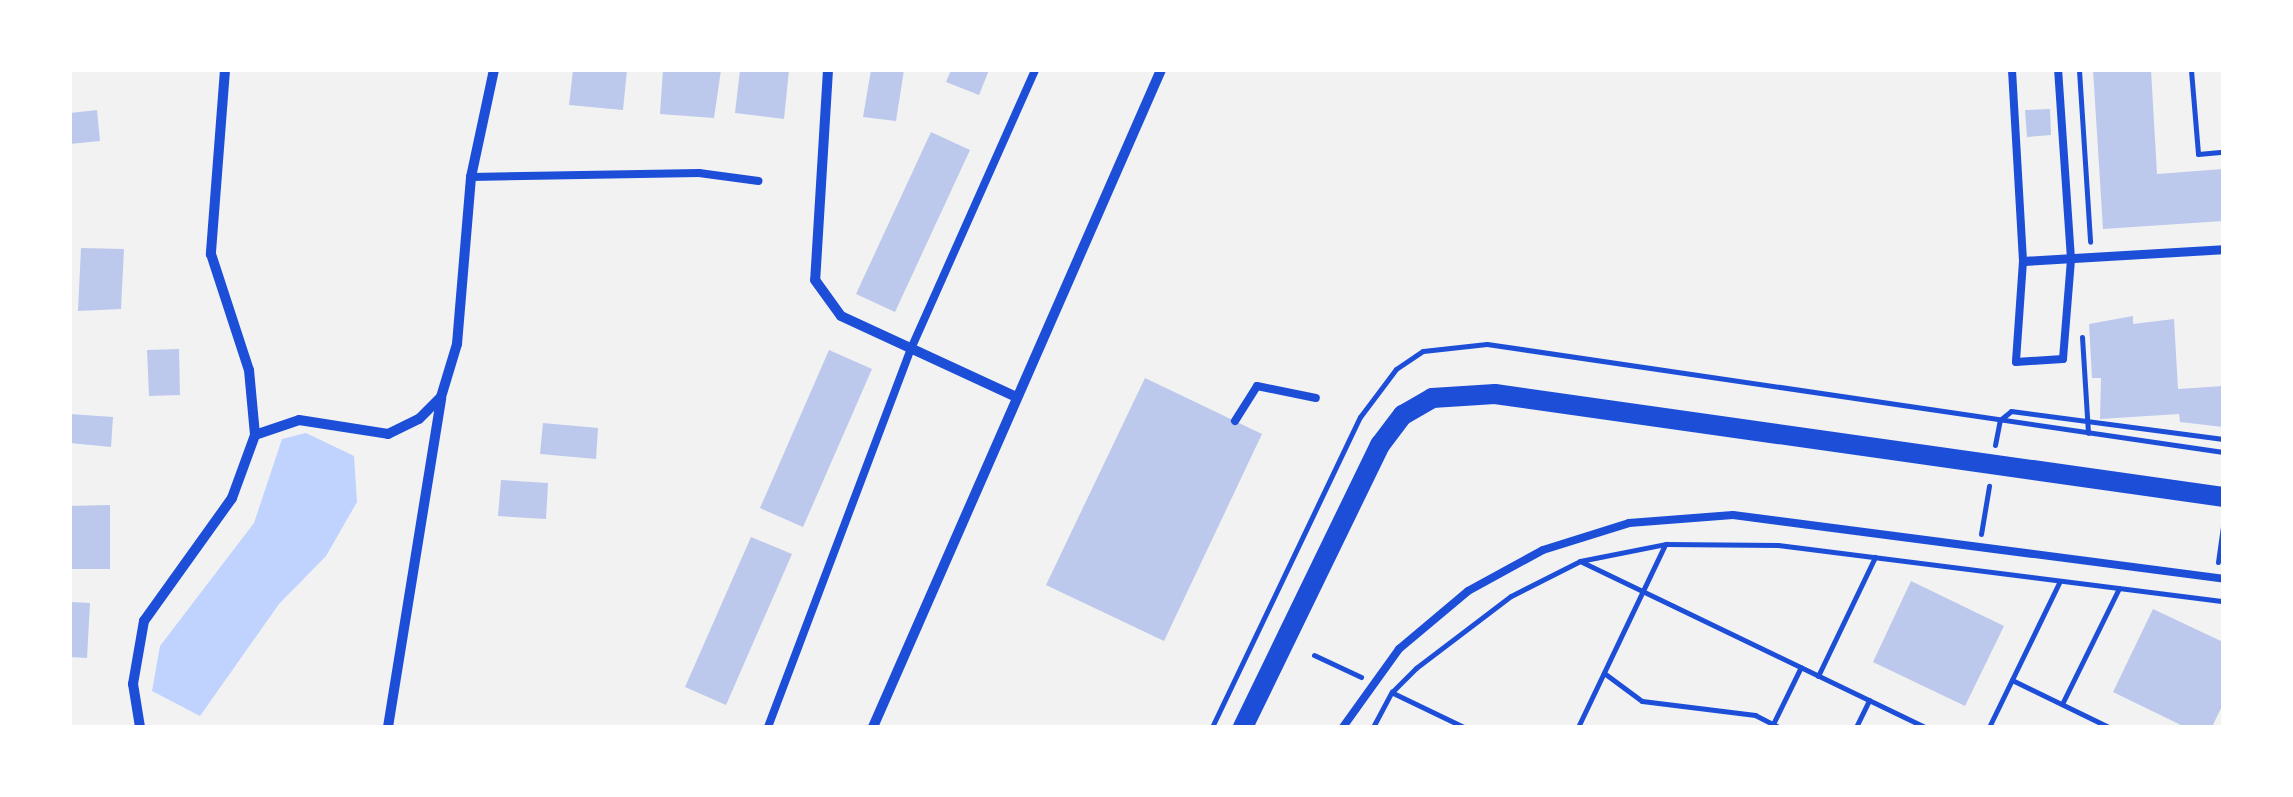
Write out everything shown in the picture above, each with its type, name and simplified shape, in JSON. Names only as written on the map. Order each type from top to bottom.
[{"type":"main road","points":[[1243,727],[1380,446],[1403,415],[1432,398],[1495,394],[2223,497]]},
{"type":"street","points":[[140,727],[133,684],[144,622],[232,498],[254,435],[249,370],[211,254],[226,70]]},
{"type":"street","points":[[388,727],[441,397],[456,344],[471,177],[494,70]]},
{"type":"street","points":[[828,70],[814,280],[840,316],[1016,397]]},
{"type":"street","points":[[873,727],[1160,70]]},
{"type":"street","points":[[2023,262],[2223,249]]},
{"type":"street","points":[[254,435],[299,420],[388,434],[419,419],[441,397]]},
{"type":"lane","points":[[768,727],[910,351],[1035,70]]},
{"type":"lane","points":[[2012,70],[2023,262],[2016,362],[2064,359],[2070,259],[2058,70]]},
{"type":"lane","points":[[471,177],[700,174],[758,181]]},
{"type":"lane","points":[[1235,421],[1257,386],[1316,398]]},
{"type":"lane","points":[[1343,727],[1399,649],[1468,591],[1544,550],[1629,523],[1733,515],[2223,579]]},
{"type":"path","points":[[2079,70],[2091,258]]},
{"type":"path","points":[[2190,70],[2198,154],[2223,152]]},
{"type":"path","points":[[2082,320],[2088,433]]},
{"type":"path","points":[[1212,727],[1360,418],[1396,369],[1424,351],[1487,344],[2223,452]]},
{"type":"path","points":[[2000,420],[2011,411],[2223,439]]},
{"type":"path","points":[[1373,727],[1392,692],[1450,638],[1511,596],[1580,561],[1666,544],[1740,542],[2223,601]]},
{"type":"path","points":[[1578,727],[1666,544]]},
{"type":"path","points":[[1818,676],[1874,558]]},
{"type":"path","points":[[1580,561],[1924,727]]},
{"type":"path","points":[[1989,727],[2060,580]]},
{"type":"path","points":[[2062,704],[2119,588]]},
{"type":"path","points":[[1604,673],[1642,701],[1777,724],[1800,667]]},
{"type":"path","points":[[2012,680],[2109,727]]},
{"type":"path","points":[[1856,727],[1869,700]]},
{"type":"water","points":[[306,433],[354,456],[357,502],[326,556],[279,604],[200,716],[152,691],[160,646],[254,523],[282,439]]},
{"type":"building","points":[[573,70],[627,70],[623,110],[569,105]]},
{"type":"building","points":[[663,70],[721,70],[714,118],[660,114]]},
{"type":"building","points":[[740,70],[789,70],[784,119],[735,113]]},
{"type":"building","points":[[871,70],[904,70],[896,121],[863,117]]},
{"type":"building","points":[[951,70],[989,70],[979,95],[946,82]]},
{"type":"building","points":[[2093,70],[2151,70],[2157,174],[2223,169],[2223,221],[2103,229]]},
{"type":"building","points":[[2050,109],[2051,135],[2027,137],[2025,110]]},
{"type":"building","points":[[97,110],[100,141],[70,144],[70,113]]},
{"type":"building","points":[[931,132],[970,150],[895,312],[856,294]]},
{"type":"building","points":[[81,248],[124,249],[121,309],[78,311]]},
{"type":"building","points":[[2133,316],[2133,324],[2174,319],[2178,389],[2223,386],[2223,427],[2180,422],[2179,414],[2100,419],[2101,378],[2092,378],[2089,324]]},
{"type":"building","points":[[179,349],[180,395],[149,396],[147,350]]},
{"type":"building","points":[[829,350],[872,369],[803,527],[760,508]]},
{"type":"building","points":[[1145,378],[1262,434],[1164,641],[1046,585]]},
{"type":"building","points":[[70,414],[113,417],[111,447],[70,443]]},
{"type":"building","points":[[543,423],[598,428],[596,459],[540,454]]},
{"type":"building","points":[[501,480],[548,483],[546,519],[498,516]]},
{"type":"building","points":[[110,505],[110,569],[70,569],[70,506]]},
{"type":"building","points":[[751,537],[792,554],[726,705],[685,687]]},
{"type":"building","points":[[1911,581],[2004,626],[1965,706],[1873,662]]},
{"type":"building","points":[[70,602],[90,603],[87,658],[70,657]]},
{"type":"building","points":[[2153,609],[2223,642],[2223,704],[2212,727],[2185,727],[2113,692]]}]
